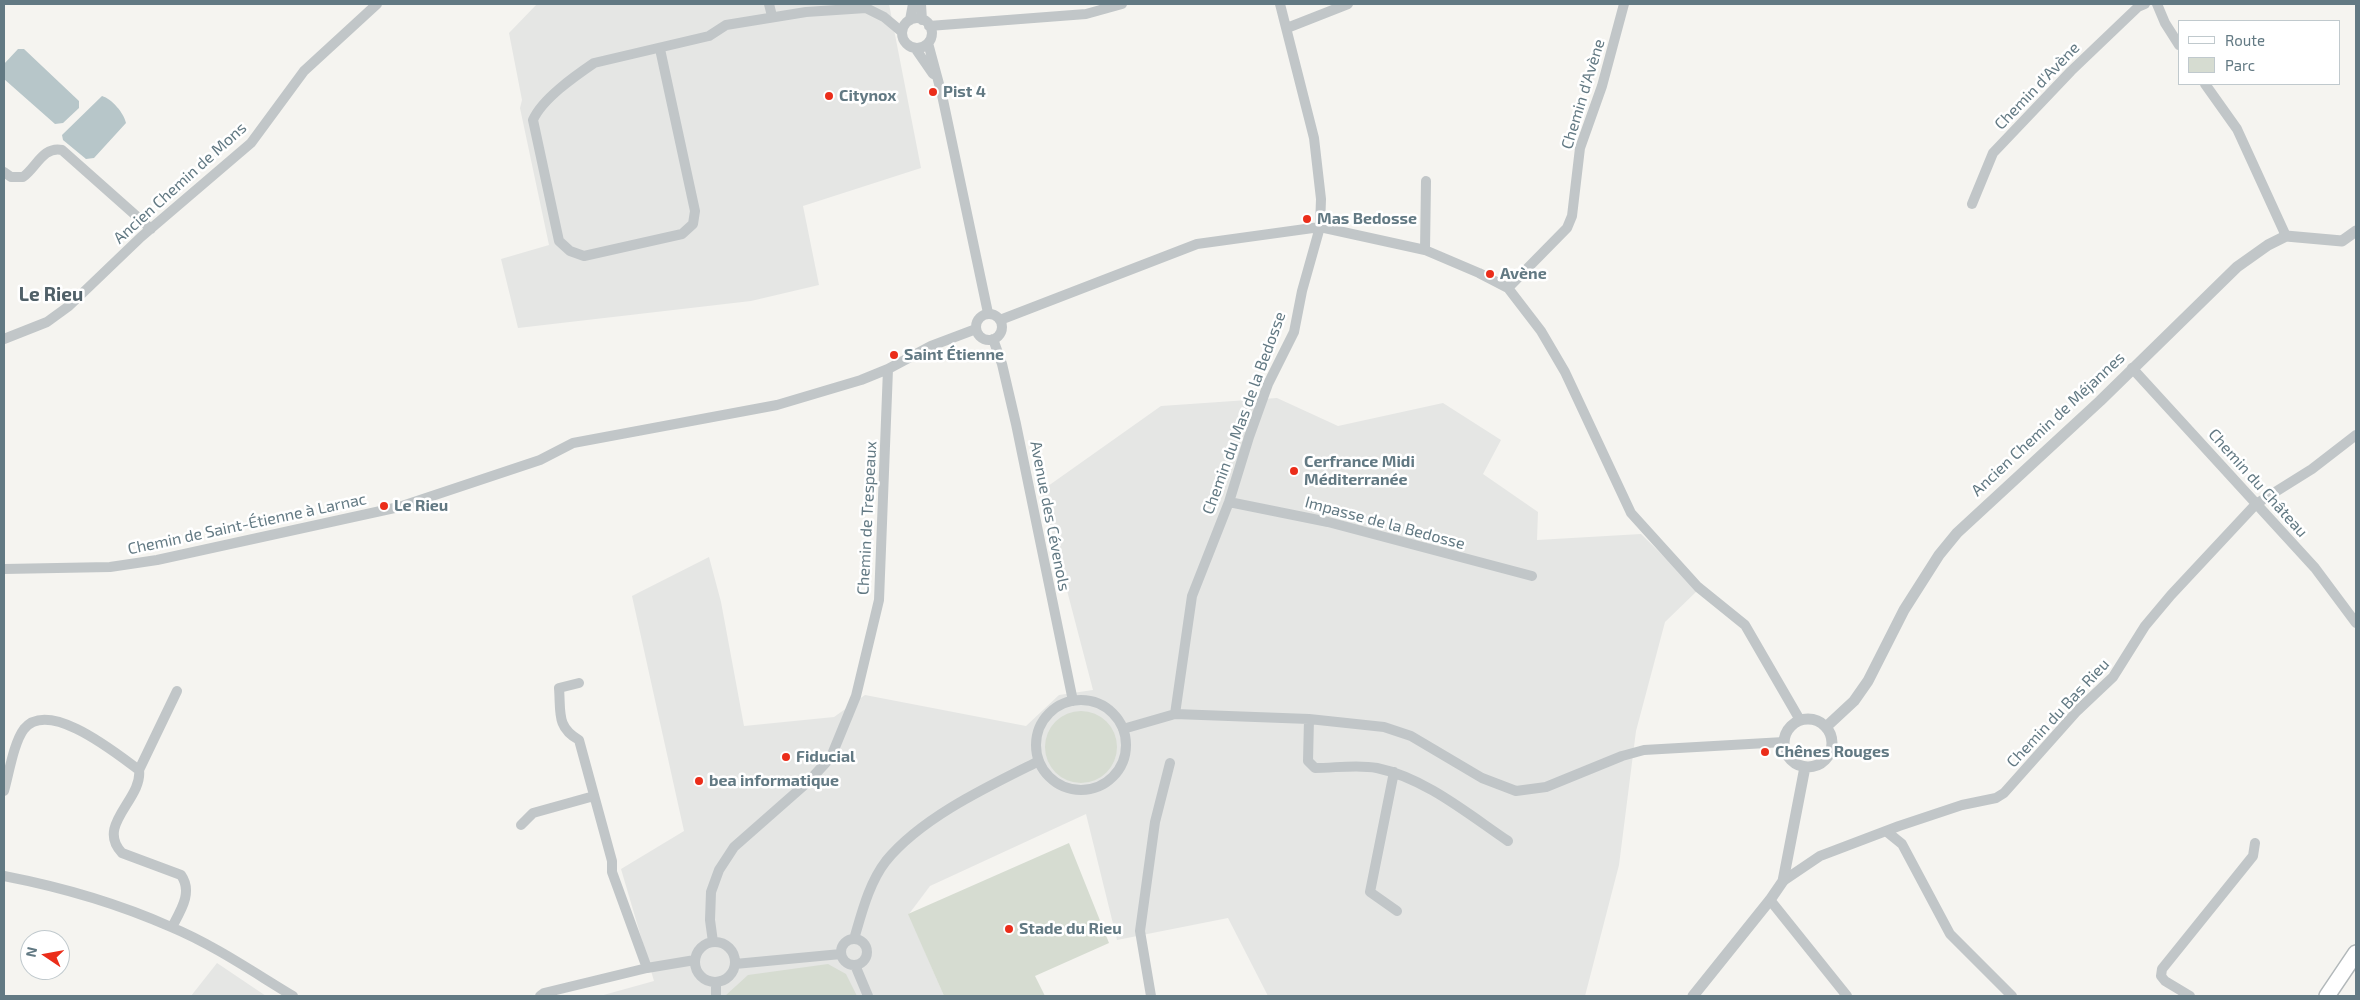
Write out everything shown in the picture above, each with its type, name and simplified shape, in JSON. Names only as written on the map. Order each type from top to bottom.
[{"type":"main road","points":[[2327,996],[2356,953]]},
{"type":"street","name":"Ancien Chemin de Mons","points":[[4,339],[47,322],[69,306],[151,229],[251,143],[304,70],[377,4]]},
{"type":"street","points":[[769,4],[772,16]]},
{"type":"street","points":[[913,4],[906,25],[907,45],[915,48],[936,78]]},
{"type":"street","points":[[921,4],[931,35],[928,43],[942,96],[988,313],[1000,320]]},
{"type":"street","points":[[660,49],[695,211],[693,224],[682,234],[584,256],[570,251],[559,241],[533,120],[537,109],[580,72],[594,63],[660,49],[709,36],[726,25],[772,16],[866,8],[906,25],[1086,14],[1122,4]]},
{"type":"street","name":"Chemin du Mas de la Bedosse","points":[[1175,714],[1192,596],[1230,502],[1249,437],[1268,384],[1294,332],[1320,226],[1321,199],[1314,138],[1280,4]]},
{"type":"street","points":[[1287,28],[1348,4]]},
{"type":"street","name":"Chemin d'Avène","points":[[1508,288],[1566,228],[1572,216],[1580,148],[1602,86],[1624,4]]},
{"type":"street","name":"Chemin d'Avène","points":[[1972,204],[1993,153],[2071,71],[2138,7],[2145,4]]},
{"type":"street","points":[[2157,4],[2165,23],[2178,43]]},
{"type":"street","points":[[915,48],[928,43]]},
{"type":"street","points":[[2207,85],[2237,129],[2286,236],[2342,242],[2356,231]]},
{"type":"street","points":[[4,172],[11,177],[23,177],[47,151],[62,150],[151,229]]},
{"type":"street","points":[[1425,250],[1426,181]]},
{"type":"street","points":[[1000,320],[1197,244],[1320,226],[1425,250],[1508,288],[1541,331],[1565,372],[1631,513],[1698,587],[1745,625],[1800,720]]},
{"type":"street","name":"Ancien Chemin de Méjannes","points":[[1826,727],[1854,701],[1863,688],[1904,610],[1939,555],[1956,533],[2100,401],[2237,267],[2268,245],[2286,236]]},
{"type":"street","points":[[988,313],[977,320],[976,329],[980,337],[993,339],[1000,333],[1000,320]]},
{"type":"street","name":"Chemin de Saint-Étienne à Larnac","points":[[4,569],[110,566],[157,560],[399,507],[540,460],[573,444],[777,405],[861,380],[931,346],[976,329]]},
{"type":"street","name":"Avenue des Cévenols","points":[[993,339],[1002,364],[1016,424],[1073,701]]},
{"type":"street","name":"Chemin de Trespeaux","points":[[713,942],[710,920],[711,892],[719,870],[734,847],[810,781],[832,757],[856,696],[879,600],[888,368]]},
{"type":"street","name":"Chemin du Château","points":[[2132,368],[2315,568],[2356,623]]},
{"type":"street","name":"Chemin du Bas Rieu","points":[[1783,881],[1820,856],[1962,805],[1996,798],[2004,793],[2077,711],[2113,677],[2145,626],[2171,595],[2256,504],[2312,469],[2356,436]]},
{"type":"street","name":"Impasse de la Bedosse","points":[[1230,502],[1328,522],[1532,576]]},
{"type":"street","points":[[579,683],[559,688],[562,726],[569,734],[579,740],[612,861],[612,872],[647,968]]},
{"type":"street","points":[[172,927],[188,891],[186,882],[181,874],[122,853],[115,846],[113,836],[116,825],[137,783],[139,770],[177,691]]},
{"type":"street","points":[[1073,701],[1088,701],[1103,706],[1115,716],[1123,729],[1126,742],[1122,763],[1109,780],[1097,787],[1083,790],[1069,789],[1056,783],[1046,774],[1039,761],[1036,739],[1042,724],[1053,710],[1073,701]]},
{"type":"street","points":[[1123,729],[1175,714],[1309,719],[1384,727],[1411,736],[1482,778],[1516,790],[1546,787],[1622,756],[1644,750],[1784,742]]},
{"type":"street","points":[[4,791],[20,735],[26,727],[42,719],[63,724],[93,738],[139,770]]},
{"type":"street","points":[[1309,719],[1308,761],[1315,768],[1375,767],[1394,772],[1434,792],[1508,841]]},
{"type":"street","points":[[1800,720],[1814,720],[1826,727],[1830,734],[1831,750],[1821,763],[1805,767],[1792,762],[1784,742],[1788,729],[1800,720]]},
{"type":"street","points":[[854,939],[866,897],[885,862],[911,835],[934,818],[1039,761]]},
{"type":"street","points":[[1151,996],[1140,931],[1156,822],[1170,763]]},
{"type":"street","points":[[1693,996],[1783,881],[1805,767]]},
{"type":"street","points":[[1394,772],[1370,892],[1396,911]]},
{"type":"street","points":[[521,825],[533,813],[594,796]]},
{"type":"street","points":[[1886,832],[1902,844],[1950,934],[2012,996]]},
{"type":"street","points":[[2190,996],[2165,981],[2161,976],[2162,969],[2253,856],[2255,844]]},
{"type":"street","points":[[4,876],[51,885],[99,899],[172,927],[220,952],[293,996]]},
{"type":"street","points":[[1770,900],[1847,996]]},
{"type":"street","points":[[855,965],[866,958],[867,949],[862,942],[854,939],[844,943],[841,954],[844,961],[855,965],[868,996]]},
{"type":"street","points":[[713,942],[720,942],[731,950],[735,964],[734,969],[727,978],[716,982],[709,981],[698,973],[695,960],[701,948],[713,942]]},
{"type":"street","points":[[735,964],[841,954]]},
{"type":"street","points":[[540,996],[544,993],[647,968],[695,960]]},
{"type":"street","points":[[716,982],[716,996]]},
{"type":"shaded area","points":[[537,4],[889,4],[921,168],[803,206],[819,285],[751,301],[518,328],[501,259],[549,245],[520,108],[522,100],[509,33]]},
{"type":"shaded area","points":[[18,49],[24,49],[79,101],[79,108],[63,123],[55,124],[4,79],[4,64]]},
{"type":"shaded area","points":[[102,96],[110,100],[117,107],[126,123],[94,158],[86,159],[63,140],[62,135]]},
{"type":"shaded area","points":[[1277,398],[1338,426],[1443,403],[1501,440],[1483,474],[1538,512],[1537,540],[1641,534],[1698,590],[1665,622],[1636,731],[1619,865],[1585,996],[1268,996],[1228,918],[1117,940],[1086,814],[930,886],[909,914],[944,996],[600,996],[654,981],[621,869],[684,831],[632,596],[709,557],[721,602],[744,726],[834,717],[865,695],[1026,726],[1059,695],[1093,690],[1041,491],[1161,406]]},
{"type":"shaded area","points":[[217,963],[266,996],[191,996]]},
{"type":"green space","points":[[1088,711],[1107,721],[1115,733],[1117,747],[1115,761],[1107,773],[1095,781],[1074,783],[1055,773],[1047,761],[1045,740],[1055,721],[1067,713]]},
{"type":"green space","name":"Stade du Rieu","points":[[1069,843],[1109,943],[1035,976],[1045,996],[944,996],[908,914]]},
{"type":"green space","points":[[828,964],[846,974],[857,996],[725,996],[748,975]]},
{"type":"place","name":"Pist 4","points":[[933,92]]},
{"type":"place","name":"Citynox","points":[[829,96]]},
{"type":"place","name":"Mas Bedosse","points":[[1307,219]]},
{"type":"place","name":"Avène","points":[[1490,274]]},
{"type":"place","name":"Saint Étienne","points":[[894,355]]},
{"type":"place","name":"Cerfrance Midi Méditerranée","points":[[1294,471]]},
{"type":"place","name":"Le Rieu","points":[[384,506]]},
{"type":"place","name":"Chênes Rouges","points":[[1765,752]]},
{"type":"place","name":"Fiducial","points":[[786,757]]},
{"type":"place","name":"bea informatique","points":[[699,781]]},
{"type":"place","name":"Stade du Rieu","points":[[1009,929]]},
{"type":"district","name":"Le Rieu","points":[[51,295]]}]
